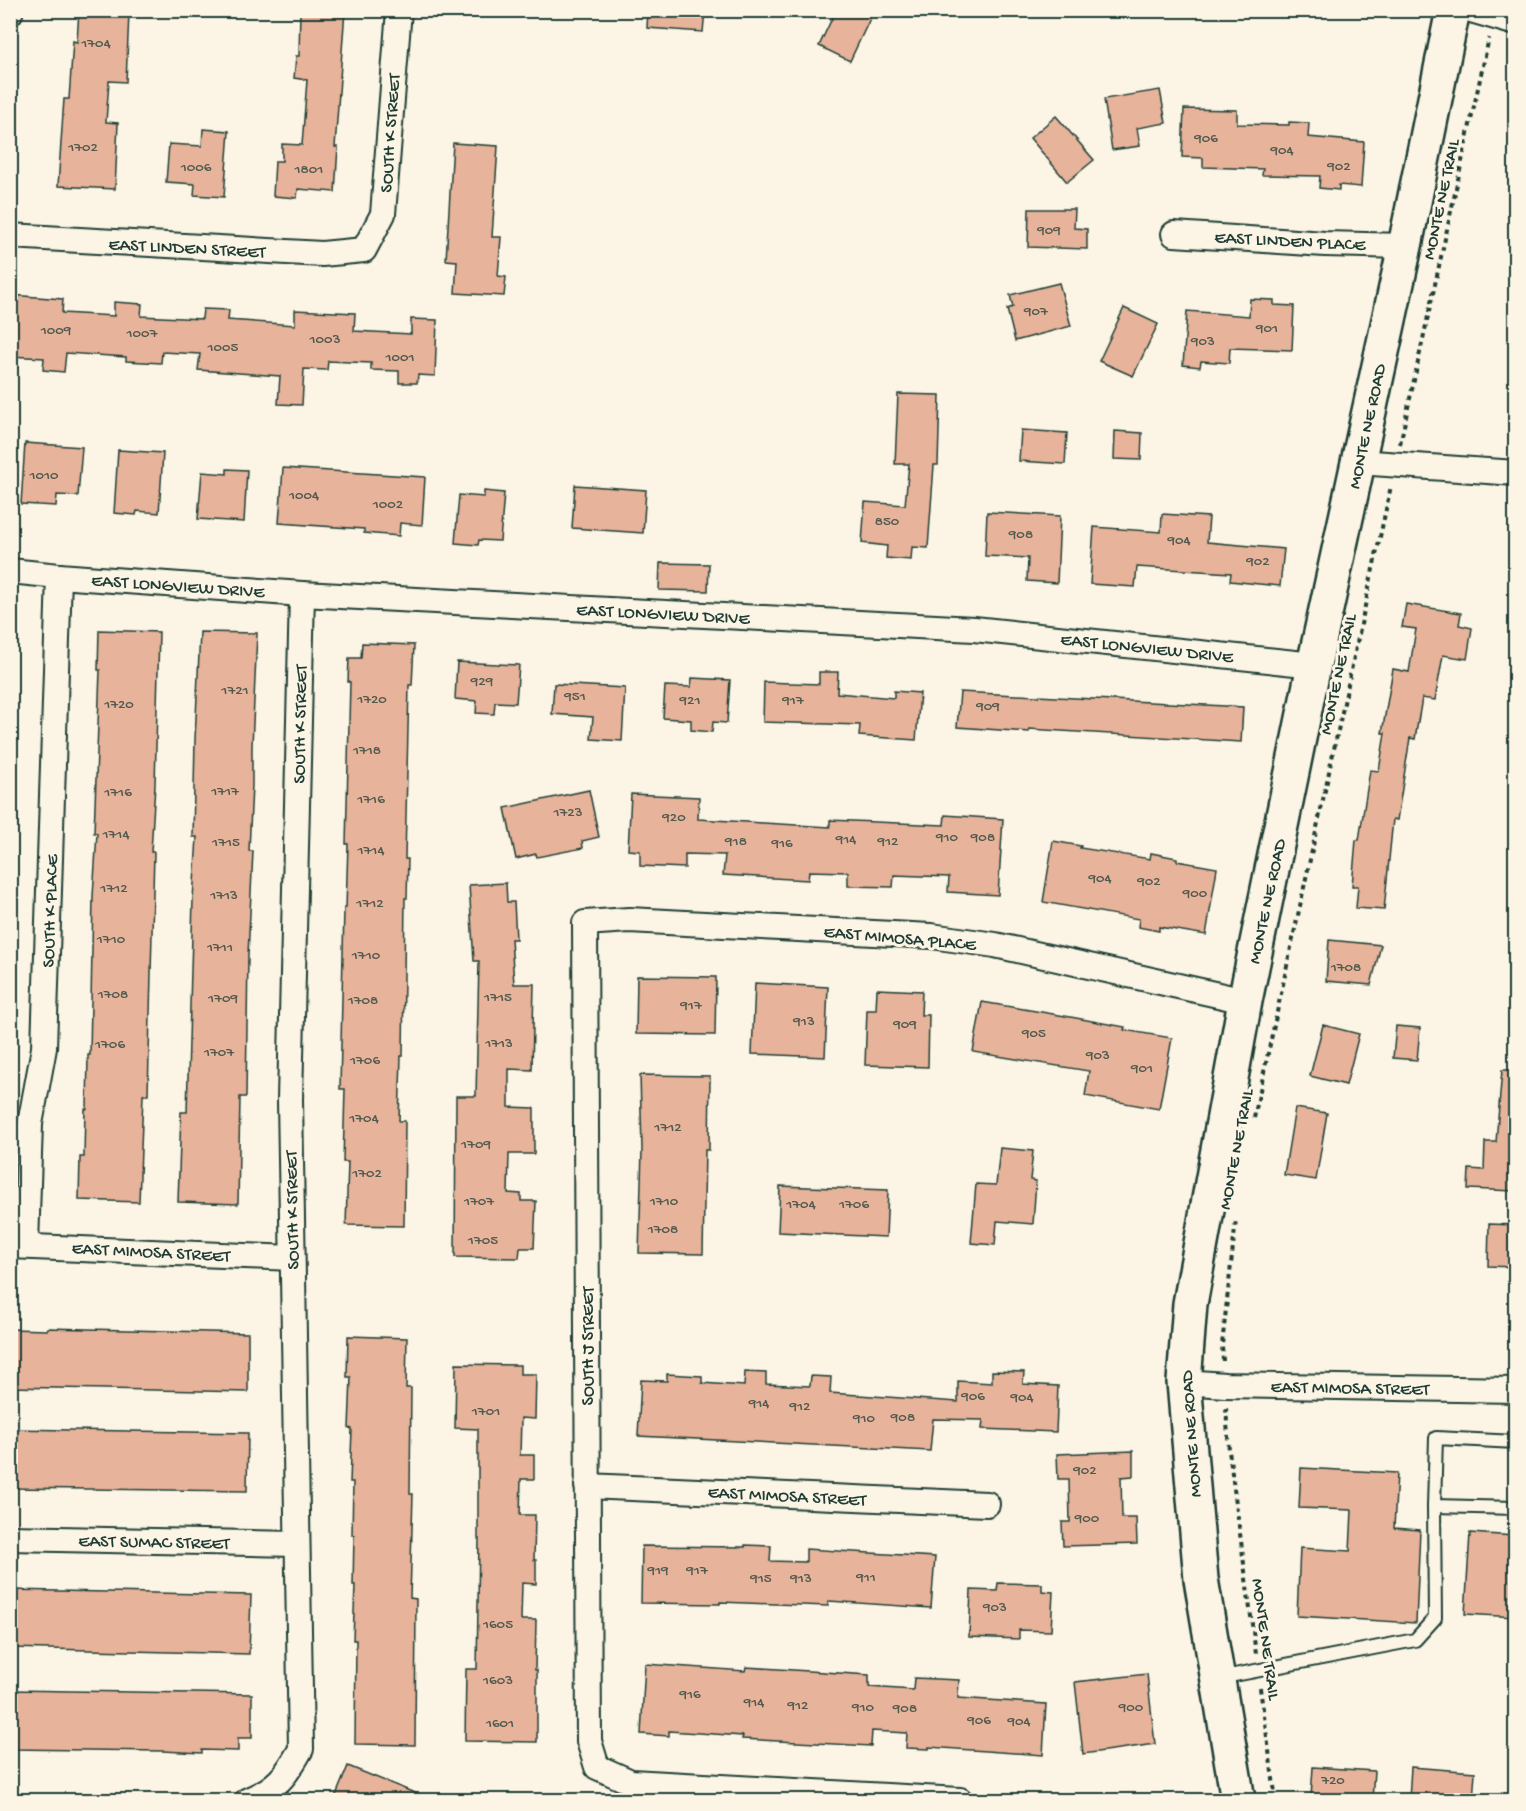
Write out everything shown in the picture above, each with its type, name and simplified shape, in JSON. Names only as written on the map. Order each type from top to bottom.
[{"type":"street","name":"SOUTH K STREET","points":[[364,250],[383,214],[399,10]]},
{"type":"street","name":"MONTE NE ROAD","points":[[1239,1800],[1201,1579],[1184,1382],[1190,1304],[1245,1001],[1453,10]]},
{"type":"street","name":"EAST LINDEN PLACE","points":[[1174,234],[1405,246]]},
{"type":"street","name":"EAST LINDEN STREET","points":[[10,236],[322,254],[364,250]]},
{"type":"street","points":[[1358,462],[1515,473]]},
{"type":"street","name":"EAST LONGVIEW DRIVE","points":[[10,571],[302,594],[974,629],[1314,665]]},
{"type":"street","name":"SOUTH K PLACE","points":[[18,1246],[30,1124],[44,1047],[59,576]]},
{"type":"street","name":"SOUTH K STREET","points":[[248,1800],[263,1794],[288,1773],[302,1749],[290,1100],[302,594]]},
{"type":"street","name":"EAST MIMOSA PLACE","points":[[585,923],[629,920],[932,936],[994,945],[1245,1001]]},
{"type":"street","name":"SOUTH J STREET","points":[[585,923],[589,1741],[597,1767],[631,1782],[960,1800]]},
{"type":"street","name":"EAST MIMOSA STREET","points":[[18,1246],[292,1258]]},
{"type":"street","name":"EAST MIMOSA STREET","points":[[1184,1382],[1225,1385],[1515,1390]]},
{"type":"street","name":"EAST MIMOSA STREET","points":[[587,1486],[987,1504]]},
{"type":"street","name":"EAST SUMAC STREET","points":[[10,1538],[297,1544]]},
{"type":"lane","points":[[1218,1678],[1415,1640],[1435,1618],[1436,1438],[1515,1443]]},
{"type":"lane","points":[[1434,1506],[1515,1508]]},
{"type":"path","name":"MONTE NE TRAIL","points":[[1253,1125],[1493,16]]},
{"type":"path","name":"MONTE NE TRAIL","points":[[1222,1345],[1237,1212]]},
{"type":"path","name":"MONTE NE TRAIL","points":[[1226,1409],[1229,1451],[1276,1800]]},
{"type":"building","points":[[79,10],[129,13],[126,82],[109,81],[106,122],[118,123],[115,189],[58,186],[64,99],[69,99],[73,41],[77,42]]},
{"type":"building","points":[[300,10],[345,10],[335,147],[338,147],[335,192],[298,189],[297,198],[273,196],[275,161],[282,161],[282,144],[302,145],[307,80],[294,78],[296,56],[299,56]]},
{"type":"building","points":[[648,10],[705,10],[703,32],[647,28]]},
{"type":"building","points":[[836,10],[874,10],[850,61],[819,46]]},
{"type":"building","points":[[1160,90],[1166,123],[1137,128],[1140,146],[1112,150],[1104,99]]},
{"type":"building","points":[[1184,109],[1237,110],[1237,124],[1309,123],[1308,137],[1364,142],[1361,187],[1339,185],[1339,190],[1319,188],[1320,176],[1262,175],[1263,169],[1203,167],[1203,158],[1182,157]]},
{"type":"building","points":[[1056,116],[1094,160],[1067,182],[1030,138]]},
{"type":"building","points":[[203,129],[229,131],[224,197],[194,195],[195,184],[166,182],[169,144],[202,146]]},
{"type":"building","points":[[453,143],[498,146],[492,237],[501,237],[498,276],[506,277],[504,296],[455,293],[457,261],[446,260]]},
{"type":"building","points":[[1029,209],[1075,209],[1074,228],[1087,229],[1087,249],[1028,247]]},
{"type":"building","points":[[1059,283],[1071,326],[1015,341],[1007,309],[1013,307],[1010,295]]},
{"type":"building","points":[[10,295],[63,299],[62,313],[114,316],[114,302],[142,304],[141,316],[202,319],[203,309],[229,310],[228,320],[295,325],[295,310],[355,313],[354,331],[411,334],[411,319],[437,320],[435,376],[418,375],[417,383],[399,383],[399,371],[371,370],[371,363],[328,361],[327,370],[304,369],[302,405],[278,404],[280,376],[198,370],[200,354],[162,352],[161,363],[126,361],[126,357],[66,353],[64,372],[43,370],[44,358],[10,356]]},
{"type":"building","points":[[1250,299],[1274,300],[1274,305],[1294,306],[1292,350],[1230,348],[1229,363],[1201,361],[1200,367],[1183,365],[1187,311],[1249,316]]},
{"type":"building","points":[[1124,308],[1158,324],[1133,376],[1099,361]]},
{"type":"building","points":[[898,394],[940,395],[938,465],[934,465],[928,548],[912,547],[911,560],[886,558],[887,546],[862,543],[865,502],[905,505],[909,464],[895,464]]},
{"type":"building","points":[[1021,430],[1067,433],[1065,464],[1019,461]]},
{"type":"building","points":[[1115,431],[1142,433],[1141,460],[1114,459]]},
{"type":"building","points":[[25,443],[82,447],[78,496],[57,495],[56,506],[21,504]]},
{"type":"building","points":[[118,450],[163,453],[159,513],[137,511],[136,515],[114,513]]},
{"type":"building","points":[[283,468],[425,477],[422,525],[400,523],[399,536],[364,533],[364,529],[279,523]]},
{"type":"building","points":[[227,469],[247,470],[244,522],[198,519],[202,472],[227,474]]},
{"type":"building","points":[[575,485],[646,490],[643,533],[572,528]]},
{"type":"building","points":[[484,491],[504,493],[500,541],[479,540],[478,545],[455,543],[459,495],[484,497]]},
{"type":"building","points":[[987,512],[1060,516],[1057,583],[1027,581],[1028,558],[985,556]]},
{"type":"building","points":[[1162,514],[1209,517],[1207,542],[1284,549],[1280,586],[1230,581],[1231,573],[1137,567],[1135,587],[1090,584],[1094,527],[1161,532]]},
{"type":"building","points":[[660,563],[709,564],[708,591],[659,590]]},
{"type":"building","points":[[1406,604],[1461,613],[1459,625],[1472,628],[1467,659],[1443,655],[1435,700],[1422,698],[1415,739],[1410,738],[1397,820],[1393,819],[1384,910],[1356,908],[1358,886],[1352,886],[1356,840],[1359,840],[1370,770],[1379,771],[1385,733],[1382,733],[1393,669],[1409,672],[1416,629],[1402,627]]},
{"type":"building","points":[[99,630],[159,632],[151,852],[154,852],[148,1095],[143,1095],[139,1202],[79,1200],[80,1157],[84,1157],[88,1055],[90,1055],[93,896],[97,833],[94,833],[100,670],[98,670]]},
{"type":"building","points":[[200,632],[257,633],[249,851],[253,851],[248,955],[246,1097],[240,1097],[238,1204],[178,1202],[181,1112],[187,1112],[197,837],[193,837]]},
{"type":"building","points":[[362,643],[414,645],[412,685],[409,685],[405,859],[408,859],[399,1121],[405,1121],[404,1226],[346,1225],[348,1162],[343,1162],[345,1089],[340,1089],[344,908],[346,908],[348,844],[346,844],[350,682],[348,682],[349,658],[361,658]]},
{"type":"building","points":[[457,662],[519,665],[516,703],[495,702],[494,714],[476,713],[477,701],[455,699]]},
{"type":"building","points":[[819,672],[838,672],[837,693],[894,698],[894,691],[920,693],[916,740],[859,736],[860,725],[763,722],[764,682],[819,684]]},
{"type":"building","points":[[692,678],[730,680],[727,723],[713,722],[712,732],[691,730],[691,720],[663,718],[665,686],[691,687]]},
{"type":"building","points":[[554,684],[625,688],[622,741],[591,739],[593,717],[552,714]]},
{"type":"building","points":[[960,692],[1243,707],[1241,742],[1029,729],[1029,732],[957,727]]},
{"type":"building","points":[[589,790],[599,837],[582,841],[583,848],[516,859],[505,808]]},
{"type":"building","points":[[631,794],[699,797],[698,819],[830,827],[830,820],[944,825],[945,815],[1003,819],[998,895],[948,892],[949,877],[894,875],[893,887],[848,886],[848,872],[809,871],[808,880],[723,875],[725,855],[685,854],[685,868],[640,866],[640,851],[628,850]]},
{"type":"building","points":[[1053,841],[1081,846],[1080,848],[1150,859],[1151,853],[1177,858],[1177,861],[1217,868],[1206,935],[1159,927],[1159,931],[1138,927],[1139,919],[1043,902]]},
{"type":"building","points":[[506,883],[507,902],[514,902],[516,939],[511,939],[514,984],[534,984],[532,1070],[509,1069],[509,1107],[534,1108],[534,1154],[509,1154],[508,1193],[521,1194],[521,1201],[536,1201],[534,1248],[520,1248],[519,1258],[455,1257],[456,1096],[476,1096],[479,961],[474,961],[469,885]]},
{"type":"building","points":[[1329,940],[1381,945],[1371,985],[1326,981]]},
{"type":"building","points":[[637,976],[716,977],[715,1035],[636,1034]]},
{"type":"building","points":[[755,983],[828,987],[825,1057],[752,1054]]},
{"type":"building","points":[[877,989],[922,991],[921,1015],[929,1015],[928,1067],[865,1065],[867,1010],[876,1010]]},
{"type":"building","points":[[982,1002],[1125,1027],[1124,1030],[1172,1038],[1159,1109],[1085,1096],[1089,1071],[973,1052]]},
{"type":"building","points":[[1323,1025],[1359,1034],[1346,1085],[1310,1076]]},
{"type":"building","points":[[1396,1026],[1420,1028],[1417,1060],[1393,1058]]},
{"type":"building","points":[[1502,1070],[1515,1070],[1515,1191],[1468,1189],[1469,1169],[1484,1170],[1485,1142],[1496,1142]]},
{"type":"building","points":[[640,1075],[710,1076],[709,1150],[705,1150],[703,1254],[639,1253],[642,1149]]},
{"type":"building","points":[[1295,1108],[1327,1113],[1316,1180],[1284,1175]]},
{"type":"building","points":[[1000,1148],[1033,1151],[1030,1180],[1036,1181],[1033,1224],[997,1221],[995,1245],[971,1243],[976,1184],[996,1185]]},
{"type":"building","points":[[780,1186],[888,1190],[886,1237],[778,1232]]},
{"type":"building","points":[[1489,1224],[1515,1225],[1515,1267],[1488,1266]]},
{"type":"building","points":[[47,1328],[248,1333],[248,1392],[10,1387],[10,1329],[47,1330]]},
{"type":"building","points":[[348,1336],[407,1338],[406,1388],[411,1388],[410,1494],[413,1494],[410,1598],[416,1599],[415,1745],[355,1744],[356,1640],[353,1640],[355,1585],[353,1585],[354,1535],[352,1535],[353,1482],[350,1482],[351,1377],[347,1377]]},
{"type":"building","points":[[456,1364],[520,1365],[520,1374],[536,1374],[535,1419],[521,1418],[520,1455],[534,1455],[534,1479],[521,1479],[520,1515],[535,1515],[536,1584],[522,1583],[521,1620],[536,1620],[537,1742],[465,1741],[466,1669],[477,1669],[478,1429],[455,1428]]},
{"type":"building","points":[[992,1371],[1024,1372],[1023,1384],[1058,1386],[1056,1432],[982,1429],[983,1420],[933,1419],[930,1451],[638,1436],[641,1380],[667,1381],[667,1374],[702,1376],[702,1383],[744,1386],[745,1372],[766,1373],[766,1384],[810,1386],[811,1376],[831,1377],[830,1393],[958,1402],[958,1381],[992,1383]]},
{"type":"building","points":[[10,1429],[248,1433],[247,1491],[10,1488]]},
{"type":"building","points":[[1133,1451],[1133,1476],[1121,1477],[1122,1518],[1136,1518],[1137,1544],[1063,1546],[1062,1522],[1070,1522],[1069,1479],[1058,1479],[1057,1454]]},
{"type":"building","points":[[1301,1468],[1397,1473],[1394,1528],[1420,1530],[1416,1623],[1297,1616],[1300,1548],[1350,1551],[1352,1510],[1299,1508]]},
{"type":"building","points":[[1470,1533],[1515,1536],[1515,1617],[1465,1614]]},
{"type":"building","points":[[745,1545],[771,1546],[770,1561],[806,1562],[806,1549],[935,1557],[931,1608],[829,1601],[828,1606],[720,1602],[720,1604],[641,1603],[642,1546],[745,1547]]},
{"type":"building","points":[[998,1583],[1042,1584],[1042,1591],[1053,1592],[1051,1631],[1019,1630],[1019,1639],[969,1637],[971,1590],[997,1591]]},
{"type":"building","points":[[10,1590],[251,1595],[249,1654],[10,1648]]},
{"type":"building","points":[[645,1664],[745,1671],[746,1667],[869,1675],[869,1687],[913,1690],[914,1678],[959,1680],[958,1698],[1046,1704],[1043,1755],[929,1747],[929,1749],[906,1748],[907,1733],[872,1731],[871,1746],[742,1739],[743,1736],[669,1731],[669,1736],[641,1734]]},
{"type":"building","points":[[1147,1674],[1155,1744],[1083,1754],[1075,1682]]},
{"type":"building","points":[[10,1690],[252,1694],[252,1738],[238,1738],[238,1751],[202,1750],[202,1753],[10,1749]]},
{"type":"building","points":[[348,1766],[432,1800],[334,1800]]},
{"type":"building","points":[[1313,1767],[1374,1771],[1372,1800],[1311,1797]]},
{"type":"building","points":[[1411,1767],[1475,1772],[1473,1800],[1409,1800]]}]
